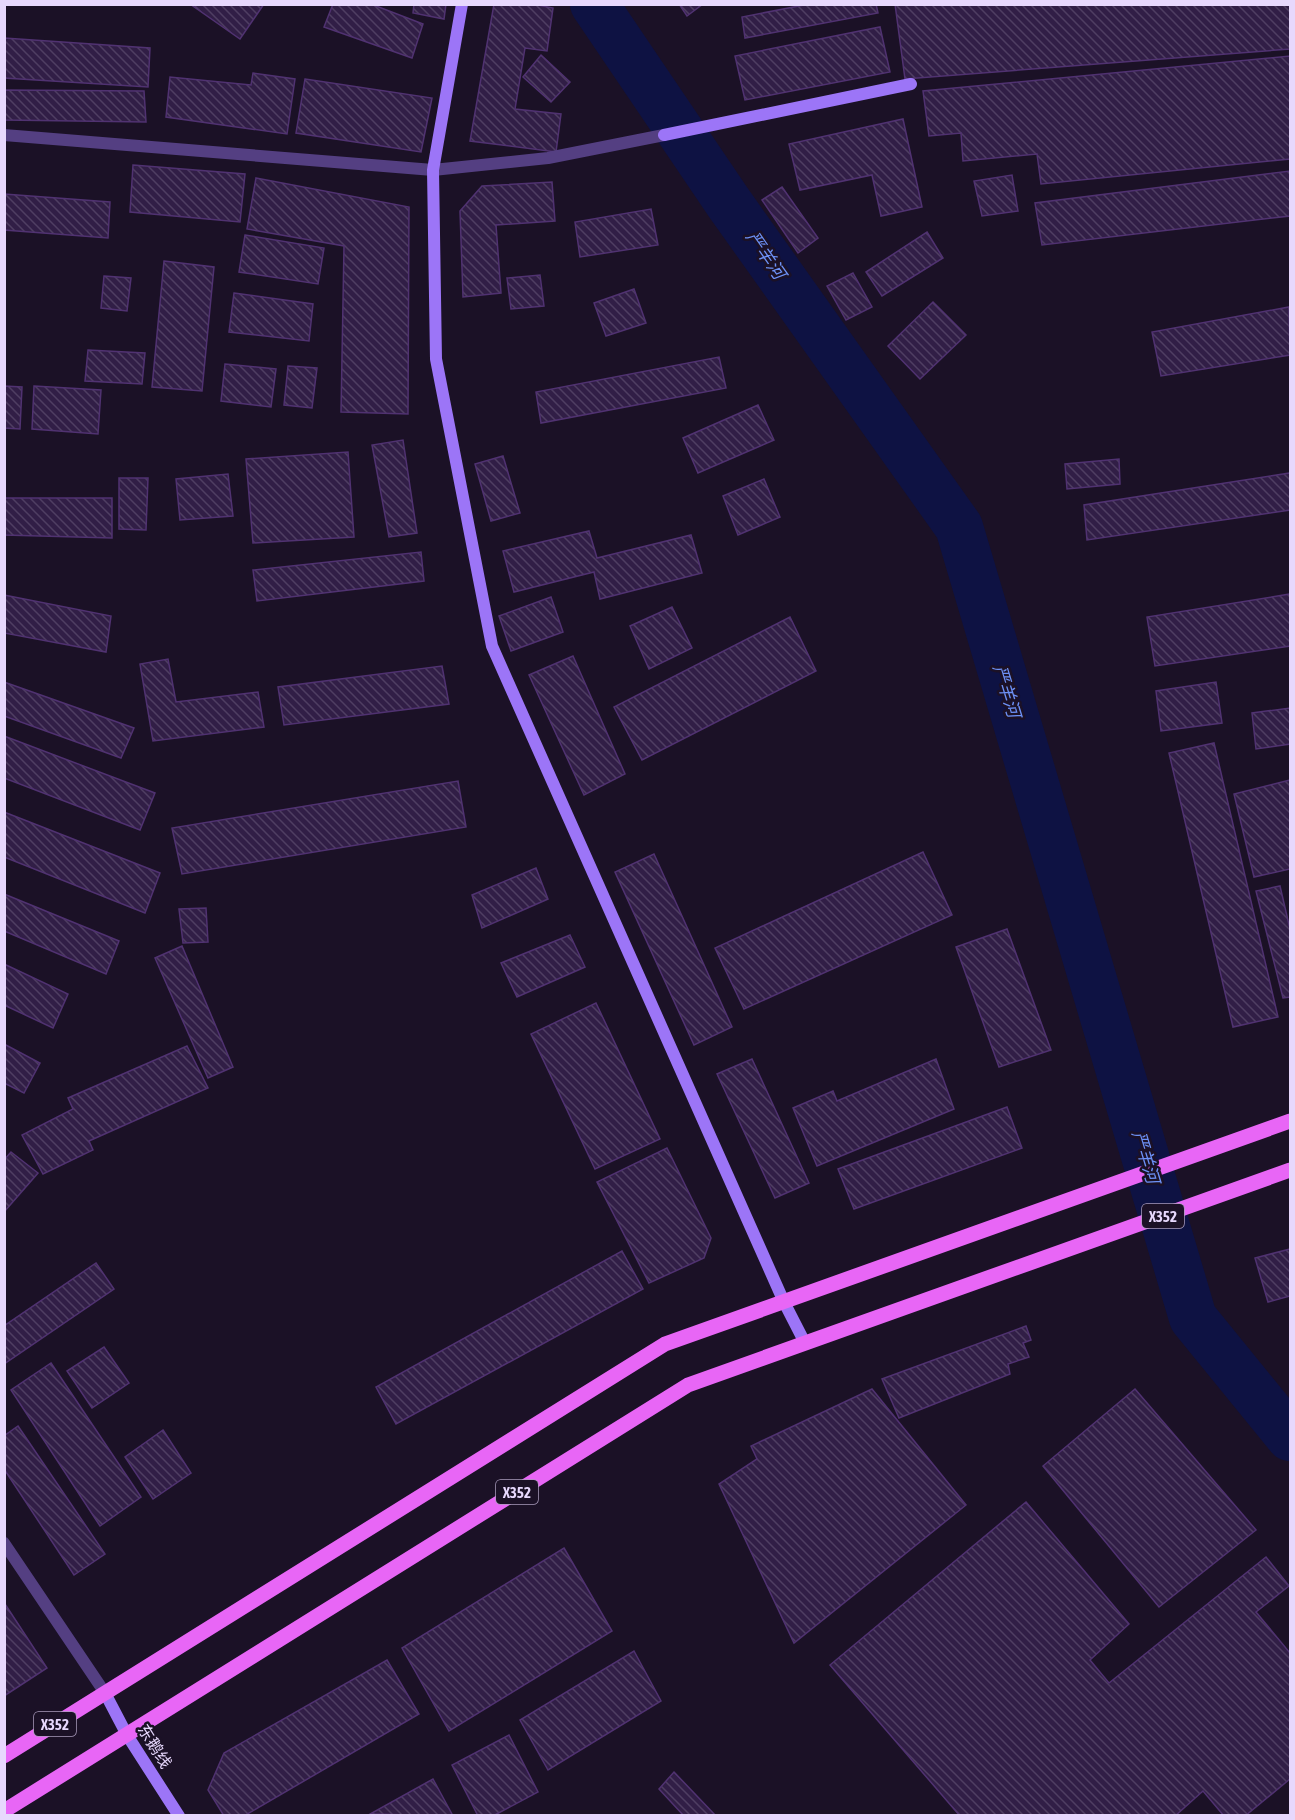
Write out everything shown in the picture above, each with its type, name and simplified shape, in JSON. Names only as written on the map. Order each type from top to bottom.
[{"type":"main road","name":"X352","points":[[4,1756],[665,1344],[1290,1121]]},
{"type":"main road","name":"X352","points":[[4,1811],[688,1385],[1290,1170]]},
{"type":"street","points":[[462,4],[433,170],[436,359],[492,646],[784,1302],[805,1343]]},
{"type":"street","points":[[4,135],[433,170],[548,159],[911,84]]},
{"type":"street","points":[[4,1543],[105,1693]]},
{"type":"street","name":"东鹅线","points":[[105,1693],[127,1735],[179,1815]]},
{"type":"building","points":[[190,4],[264,4],[240,39]]},
{"type":"building","points":[[333,4],[371,4],[423,24],[412,58],[324,27]]},
{"type":"building","points":[[414,4],[446,4],[444,19],[413,13]]},
{"type":"building","points":[[494,4],[533,4],[553,8],[547,51],[525,48],[515,109],[561,114],[556,152],[470,141]]},
{"type":"building","points":[[679,4],[703,4],[687,16]]},
{"type":"building","points":[[809,4],[876,4],[878,13],[745,38],[742,17]]},
{"type":"building","points":[[895,4],[1290,4],[1290,49],[905,79]]},
{"type":"building","points":[[880,27],[890,72],[745,100],[735,56]]},
{"type":"building","points":[[4,38],[150,48],[148,87],[4,78]]},
{"type":"building","points":[[541,55],[570,82],[551,102],[523,77]]},
{"type":"building","points":[[1290,56],[1290,159],[1041,184],[1037,154],[963,161],[961,133],[929,136],[923,91]]},
{"type":"building","points":[[253,73],[295,79],[287,134],[166,117],[170,77],[251,85]]},
{"type":"building","points":[[305,79],[432,98],[421,152],[296,133]]},
{"type":"building","points":[[4,90],[144,91],[146,122],[4,120]]},
{"type":"building","points":[[903,119],[922,207],[881,216],[872,175],[800,190],[789,144]]},
{"type":"building","points":[[133,165],[245,174],[240,222],[130,212]]},
{"type":"building","points":[[1290,171],[1290,216],[1042,245],[1035,203]]},
{"type":"building","points":[[1012,175],[1018,211],[982,216],[974,181]]},
{"type":"building","points":[[256,178],[409,207],[408,414],[341,412],[344,246],[247,229]]},
{"type":"building","points":[[552,182],[555,221],[496,225],[501,293],[463,297],[460,211],[482,186]]},
{"type":"building","points":[[782,187],[818,238],[798,253],[762,200]]},
{"type":"building","points":[[4,194],[110,202],[108,238],[4,230]]},
{"type":"building","points":[[651,209],[658,245],[580,257],[575,222]]},
{"type":"building","points":[[927,232],[943,258],[882,296],[866,272]]},
{"type":"building","points":[[245,235],[324,248],[318,284],[239,272]]},
{"type":"building","points":[[164,261],[214,267],[202,391],[152,387]]},
{"type":"building","points":[[853,273],[872,307],[846,320],[827,286]]},
{"type":"building","points":[[540,275],[544,306],[511,309],[507,278]]},
{"type":"building","points":[[104,276],[131,278],[127,311],[101,308]]},
{"type":"building","points":[[634,289],[646,323],[606,336],[594,303]]},
{"type":"building","points":[[234,293],[313,304],[309,341],[229,332]]},
{"type":"building","points":[[933,302],[966,335],[920,379],[888,346]]},
{"type":"building","points":[[1289,307],[1290,355],[1161,376],[1152,332]]},
{"type":"building","points":[[88,350],[145,353],[142,384],[85,381]]},
{"type":"building","points":[[719,357],[726,388],[541,423],[536,392]]},
{"type":"building","points":[[225,364],[276,369],[271,407],[221,401]]},
{"type":"building","points":[[288,366],[317,368],[312,408],[284,405]]},
{"type":"building","points":[[4,386],[22,387],[20,429],[4,428]]},
{"type":"building","points":[[34,386],[101,390],[98,434],[32,429]]},
{"type":"building","points":[[758,405],[774,440],[698,473],[683,438]]},
{"type":"building","points":[[403,440],[417,533],[389,537],[372,445]]},
{"type":"building","points":[[348,452],[354,537],[253,543],[246,459]]},
{"type":"building","points":[[503,456],[520,513],[491,521],[475,464]]},
{"type":"building","points":[[1119,459],[1120,484],[1067,489],[1065,464]]},
{"type":"building","points":[[1290,473],[1290,510],[1087,540],[1084,505]]},
{"type":"building","points":[[228,474],[233,516],[180,520],[176,479]]},
{"type":"building","points":[[119,478],[148,478],[146,530],[119,529]]},
{"type":"building","points":[[764,479],[780,517],[738,535],[723,496]]},
{"type":"building","points":[[4,498],[112,498],[112,538],[4,535]]},
{"type":"building","points":[[589,531],[597,558],[691,535],[702,573],[600,599],[594,572],[514,592],[503,551]]},
{"type":"building","points":[[421,552],[424,581],[257,601],[253,570]]},
{"type":"building","points":[[1290,594],[1290,646],[1155,666],[1147,617]]},
{"type":"building","points":[[4,595],[111,616],[106,652],[4,633]]},
{"type":"building","points":[[551,597],[563,632],[511,651],[499,616]]},
{"type":"building","points":[[672,607],[692,648],[649,669],[630,626]]},
{"type":"building","points":[[790,617],[816,671],[642,760],[614,707]]},
{"type":"building","points":[[573,656],[625,774],[584,795],[529,675]]},
{"type":"building","points":[[168,659],[176,702],[258,692],[264,727],[153,741],[140,664]]},
{"type":"building","points":[[442,666],[449,704],[284,725],[278,687]]},
{"type":"building","points":[[4,682],[134,728],[121,758],[4,716]]},
{"type":"building","points":[[1216,682],[1222,723],[1161,731],[1156,691]]},
{"type":"building","points":[[1290,708],[1290,744],[1256,749],[1252,713]]},
{"type":"building","points":[[4,736],[155,793],[140,830],[4,778]]},
{"type":"building","points":[[1214,743],[1278,1017],[1233,1027],[1169,753]]},
{"type":"building","points":[[1290,780],[1290,869],[1254,877],[1234,794]]},
{"type":"building","points":[[458,781],[466,827],[182,874],[172,828]]},
{"type":"building","points":[[4,812],[160,873],[145,913],[4,857]]},
{"type":"building","points":[[923,852],[952,915],[744,1009],[715,948]]},
{"type":"building","points":[[654,854],[732,1027],[694,1045],[615,872]]},
{"type":"building","points":[[536,868],[548,899],[482,928],[472,895]]},
{"type":"building","points":[[1280,886],[1290,929],[1290,997],[1283,998],[1256,891]]},
{"type":"building","points":[[4,894],[119,941],[106,974],[4,931]]},
{"type":"building","points":[[206,908],[208,942],[183,943],[179,909]]},
{"type":"building","points":[[1007,929],[1051,1050],[999,1067],[956,947]]},
{"type":"building","points":[[570,935],[585,967],[517,997],[501,963]]},
{"type":"building","points":[[182,946],[233,1067],[208,1078],[155,958]]},
{"type":"building","points":[[4,964],[68,994],[53,1028],[4,1005]]},
{"type":"building","points":[[596,1003],[660,1139],[595,1169],[531,1034]]},
{"type":"building","points":[[4,1044],[40,1063],[24,1093],[4,1083]]},
{"type":"building","points":[[187,1046],[208,1088],[89,1141],[93,1150],[43,1174],[22,1135],[73,1109],[68,1098]]},
{"type":"building","points":[[752,1059],[809,1183],[775,1198],[717,1074]]},
{"type":"building","points":[[936,1059],[954,1109],[817,1166],[793,1108],[833,1091],[837,1101]]},
{"type":"building","points":[[1007,1107],[1022,1148],[854,1209],[838,1169]]},
{"type":"building","points":[[667,1148],[711,1238],[704,1258],[649,1283],[597,1182]]},
{"type":"building","points":[[11,1152],[38,1173],[4,1212],[4,1160]]},
{"type":"building","points":[[1290,1249],[1290,1296],[1268,1302],[1255,1258]]},
{"type":"building","points":[[622,1251],[643,1289],[396,1424],[376,1387]]},
{"type":"building","points":[[96,1263],[114,1289],[4,1364],[4,1326]]},
{"type":"building","points":[[1026,1326],[1031,1340],[1023,1343],[1029,1357],[1008,1364],[1010,1374],[899,1418],[882,1379]]},
{"type":"building","points":[[104,1347],[129,1383],[92,1408],[67,1371]]},
{"type":"building","points":[[51,1363],[141,1497],[100,1526],[11,1390]]},
{"type":"building","points":[[872,1389],[966,1505],[794,1643],[719,1484],[757,1459],[751,1446]]},
{"type":"building","points":[[1135,1389],[1256,1530],[1159,1607],[1043,1466]]},
{"type":"building","points":[[18,1426],[105,1554],[74,1575],[4,1469],[4,1436]]},
{"type":"building","points":[[163,1430],[191,1473],[153,1499],[125,1457]]},
{"type":"building","points":[[1026,1502],[1129,1624],[1090,1660],[1109,1683],[1266,1557],[1289,1586],[1256,1612],[1290,1653],[1290,1779],[1245,1816],[1224,1816],[1203,1791],[1175,1816],[960,1816],[830,1665]]},
{"type":"building","points":[[564,1548],[612,1631],[449,1731],[402,1648]]},
{"type":"building","points":[[4,1605],[47,1668],[4,1696]]},
{"type":"building","points":[[634,1651],[661,1701],[548,1770],[520,1720]]},
{"type":"building","points":[[387,1660],[419,1714],[244,1816],[224,1816],[208,1790],[224,1753]]},
{"type":"building","points":[[509,1735],[538,1792],[493,1816],[478,1816],[452,1765]]},
{"type":"building","points":[[674,1772],[716,1816],[684,1816],[659,1789]]},
{"type":"building","points":[[433,1779],[453,1816],[370,1814]]},
{"type":"waterway","name":"严羊河","points":[[594,4],[728,202],[959,527],[1193,1318],[1290,1437]]}]
